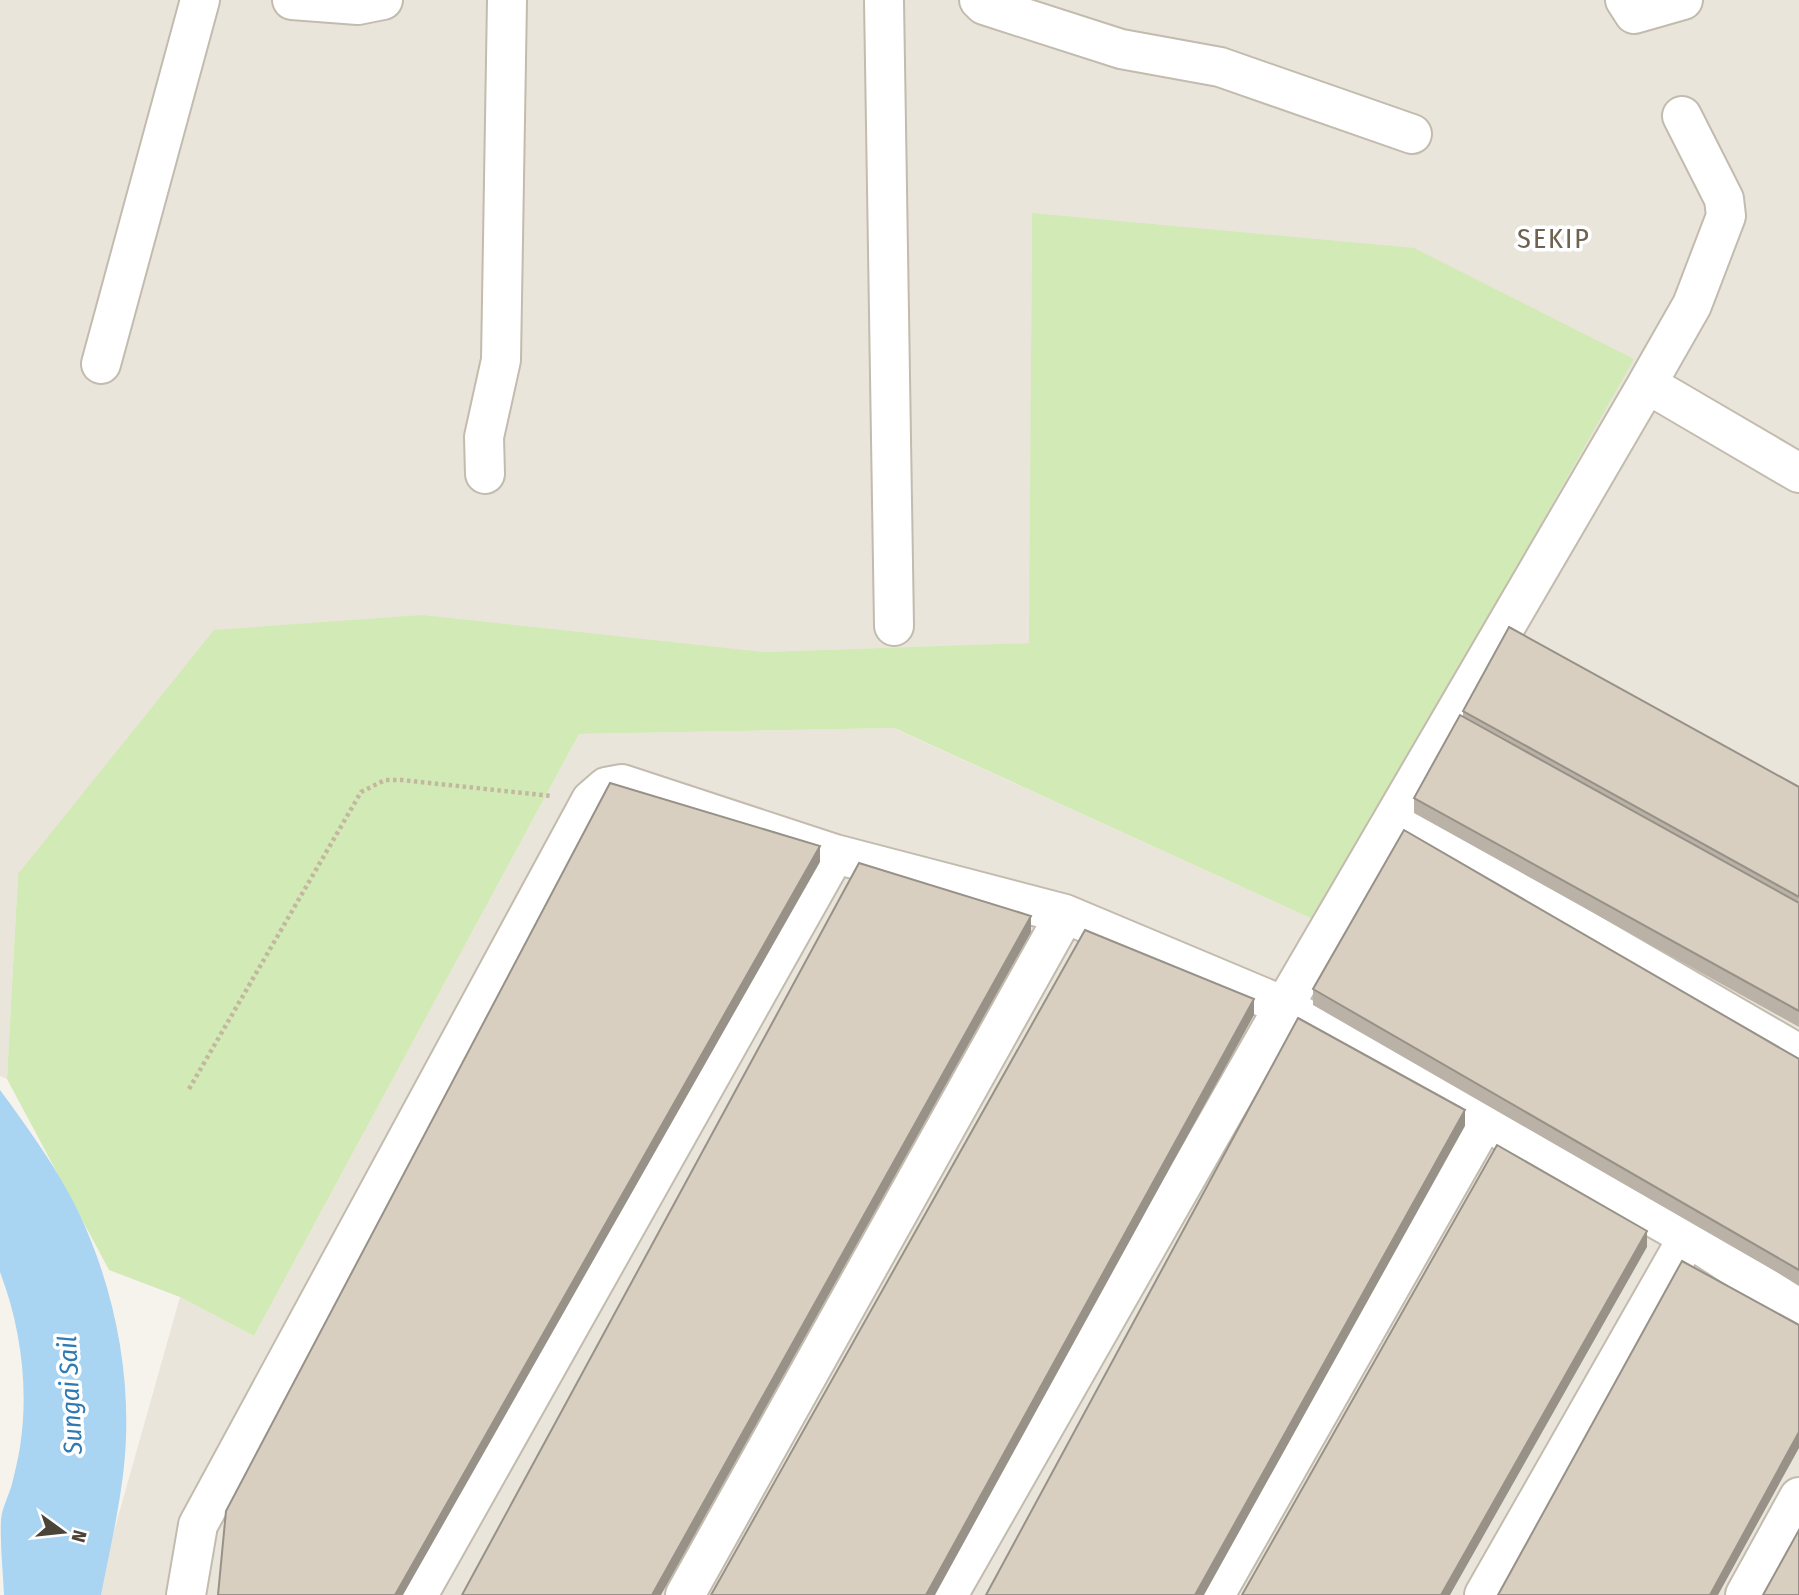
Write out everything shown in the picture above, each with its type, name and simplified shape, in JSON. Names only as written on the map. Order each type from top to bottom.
[{"type":"street","points":[[101,364],[200,0]]},
{"type":"street","points":[[292,0],[358,5],[383,0]]},
{"type":"street","points":[[485,474],[484,437],[501,360],[507,0]]},
{"type":"street","points":[[884,0],[894,626]]},
{"type":"street","points":[[979,0],[984,5],[1121,50],[1220,67],[1412,134]]},
{"type":"street","points":[[1625,0],[1634,14],[1683,0]]},
{"type":"street","points":[[948,1595],[1284,1006],[1692,305],[1726,216],[1724,199],[1682,116]]},
{"type":"street","points":[[1647,384],[1799,473]]},
{"type":"street","points":[[186,1595],[198,1525],[591,800],[606,787],[622,784],[835,854],[1065,914],[1284,1006],[1688,1237],[1799,1309]]},
{"type":"street","points":[[1394,819],[1799,1054]]},
{"type":"street","points":[[418,1595],[835,854]]},
{"type":"street","points":[[685,1595],[1065,914]]},
{"type":"street","points":[[1215,1595],[1485,1120]]},
{"type":"street","points":[[1485,1595],[1688,1237]]},
{"type":"street","points":[[1745,1595],[1799,1497]]},
{"type":"path","points":[[189,1089],[361,792],[385,780],[402,780],[591,800]]},
{"type":"shaded area","points":[[0,0],[1799,0],[1799,1595],[96,1595],[180,1297],[254,1336],[579,734],[893,728],[1317,921],[1032,213],[1030,643],[764,652],[18,874],[7,1079],[0,1076]]},
{"type":"green space","points":[[1032,213],[1414,248],[1634,359],[1317,921],[894,728],[579,734],[254,1336],[180,1297],[109,1270],[7,1079],[18,874],[214,630],[422,615],[763,652],[1029,643]]},
{"type":"water","name":"Sungai Sail","points":[[0,1090],[70,1195],[90,1237],[116,1321],[126,1409],[125,1458],[101,1595],[4,1595],[1,1520],[18,1456],[24,1403],[18,1336],[0,1272]]},
{"type":"building","points":[[1509,627],[1799,787],[1799,897],[1463,711]]},
{"type":"building","points":[[1460,715],[1799,903],[1799,1011],[1414,798]]},
{"type":"building","points":[[610,783],[820,846],[395,1595],[218,1595],[226,1511]]},
{"type":"building","points":[[1404,830],[1799,1059],[1799,1270],[1313,989]]},
{"type":"building","points":[[859,863],[1031,916],[652,1595],[462,1595]]},
{"type":"building","points":[[1085,930],[1254,999],[926,1595],[711,1595]]},
{"type":"building","points":[[1298,1018],[1465,1110],[1195,1595],[986,1595]]},
{"type":"building","points":[[1497,1145],[1647,1231],[1441,1595],[1242,1595]]},
{"type":"building","points":[[1682,1261],[1799,1325],[1799,1432],[1710,1595],[1498,1595]]},
{"type":"building","points":[[1799,1530],[1799,1595],[1763,1595]]},
{"type":"district","name":"SEKIP","points":[[1554,238]]}]
